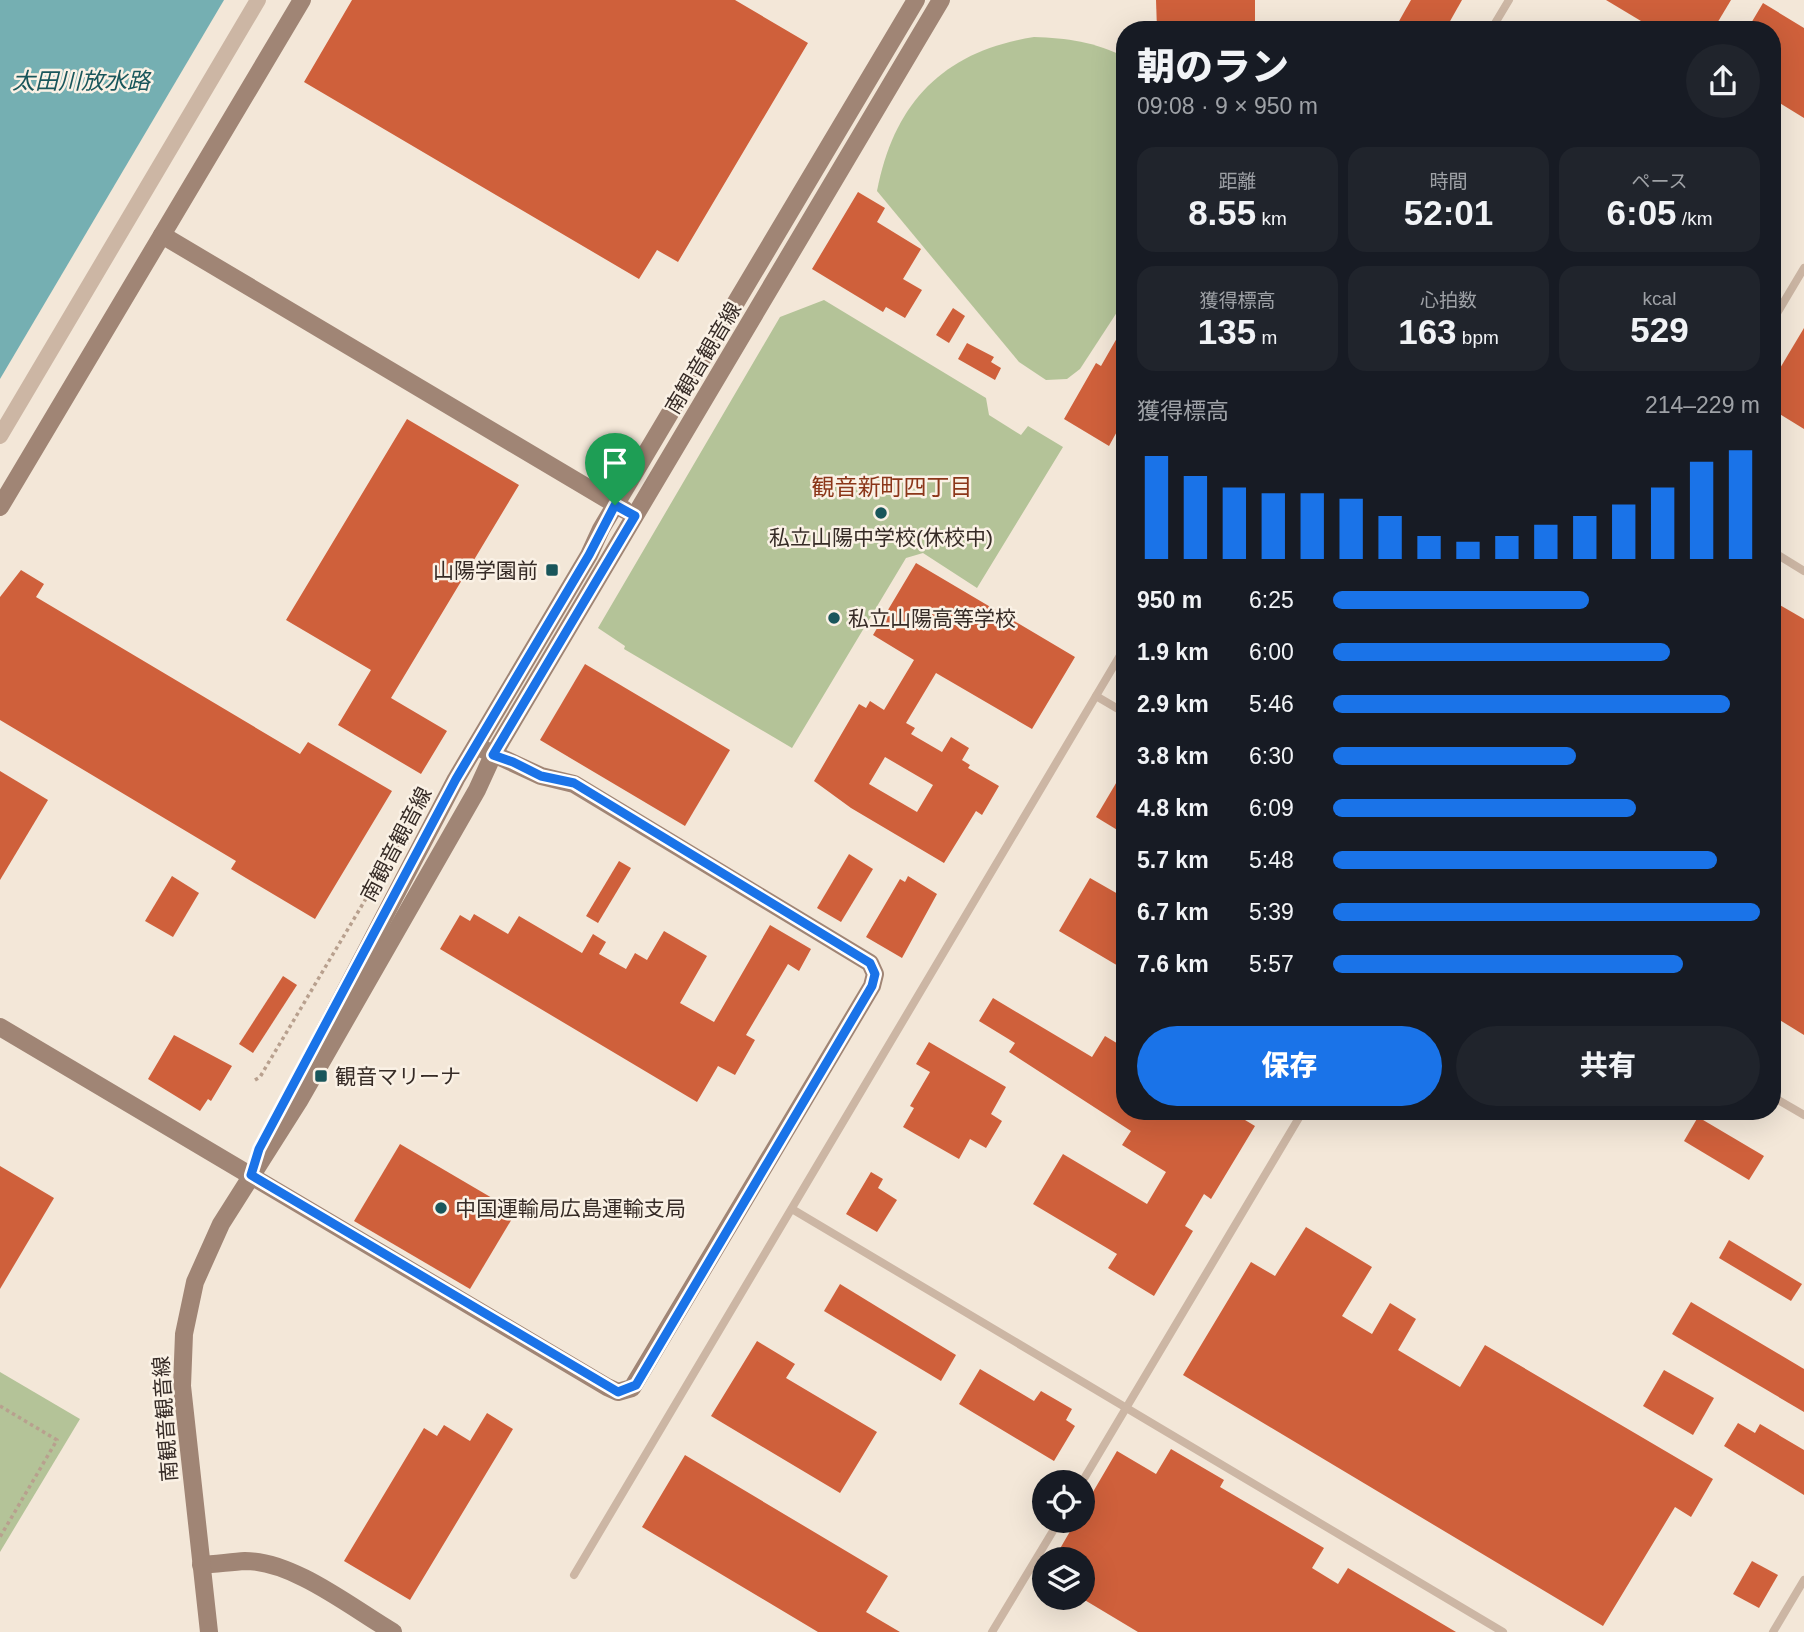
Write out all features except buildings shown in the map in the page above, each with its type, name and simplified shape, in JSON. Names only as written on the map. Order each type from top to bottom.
[{"type":"main road","points":[[0,507],[302,0]]},
{"type":"main road","name":"南観音観音線","points":[[251,1175],[259,1149],[476,746],[589,555],[615,505],[916,0]]},
{"type":"main road","name":"南観音観音線","points":[[209,1632],[182,1386],[184,1334],[190,1300],[202,1264],[251,1175],[268,1154],[477,790],[493,755],[941,0]]},
{"type":"main road","points":[[162,235],[635,516]]},
{"type":"main road","points":[[0,1027],[607,1387],[618,1392],[629,1390],[636,1385],[872,986],[875,974],[870,963],[574,783],[541,776],[476,746]]},
{"type":"main road","points":[[201,1565],[247,1561],[279,1568],[300,1577],[393,1632]]},
{"type":"street","points":[[0,436],[258,0]]},
{"type":"lane","points":[[1496,21],[1509,0]]},
{"type":"lane","points":[[1781,307],[1804,268]]},
{"type":"lane","points":[[1781,557],[1804,571]]},
{"type":"lane","points":[[574,1575],[1116,662]]},
{"type":"lane","points":[[1096,696],[1116,708]]},
{"type":"lane","points":[[1781,1102],[1804,1115]]},
{"type":"lane","points":[[1089,1470],[1298,1120]]},
{"type":"lane","points":[[792,1209],[1503,1632]]},
{"type":"lane","points":[[992,1632],[1052,1533]]},
{"type":"lane","points":[[1773,1632],[1804,1580]]},
{"type":"path","points":[[0,1406],[57,1440],[0,1537]]},
{"type":"green space","points":[[1034,37],[1058,38],[1116,53],[1116,314],[1080,369],[1067,379],[1046,380],[1019,362],[877,191],[896,131],[910,107],[928,86],[949,68],[974,54]]},
{"type":"green space","points":[[824,300],[986,398],[989,415],[1021,435],[1028,426],[1063,447],[977,588],[923,553],[906,558],[792,748],[624,649],[625,646],[598,628],[780,317]]},
{"type":"green space","points":[[0,1372],[80,1419],[0,1552]]},
{"type":"water","name":"太田川放水路","points":[[0,0],[224,0],[0,379]]},
{"type":"place","name":"私立山陽中学校(休校中)","points":[[881,513]]},
{"type":"place","name":"山陽学園前","points":[[552,570]]},
{"type":"place","name":"私立山陽高等学校","points":[[834,618]]},
{"type":"place","name":"観音マリーナ","points":[[321,1076]]},
{"type":"place","name":"中国運輸局広島運輸支局","points":[[441,1208]]},
{"type":"district","name":"観音新町四丁目","points":[[892,487]]},
{"type":"route","points":[[615,505],[635,516],[493,755],[541,776],[574,783],[870,963],[875,974],[872,986],[636,1385],[629,1390],[618,1392],[251,1175],[259,1149],[291,1094],[456,779],[589,555],[600,529],[615,505]]}]
